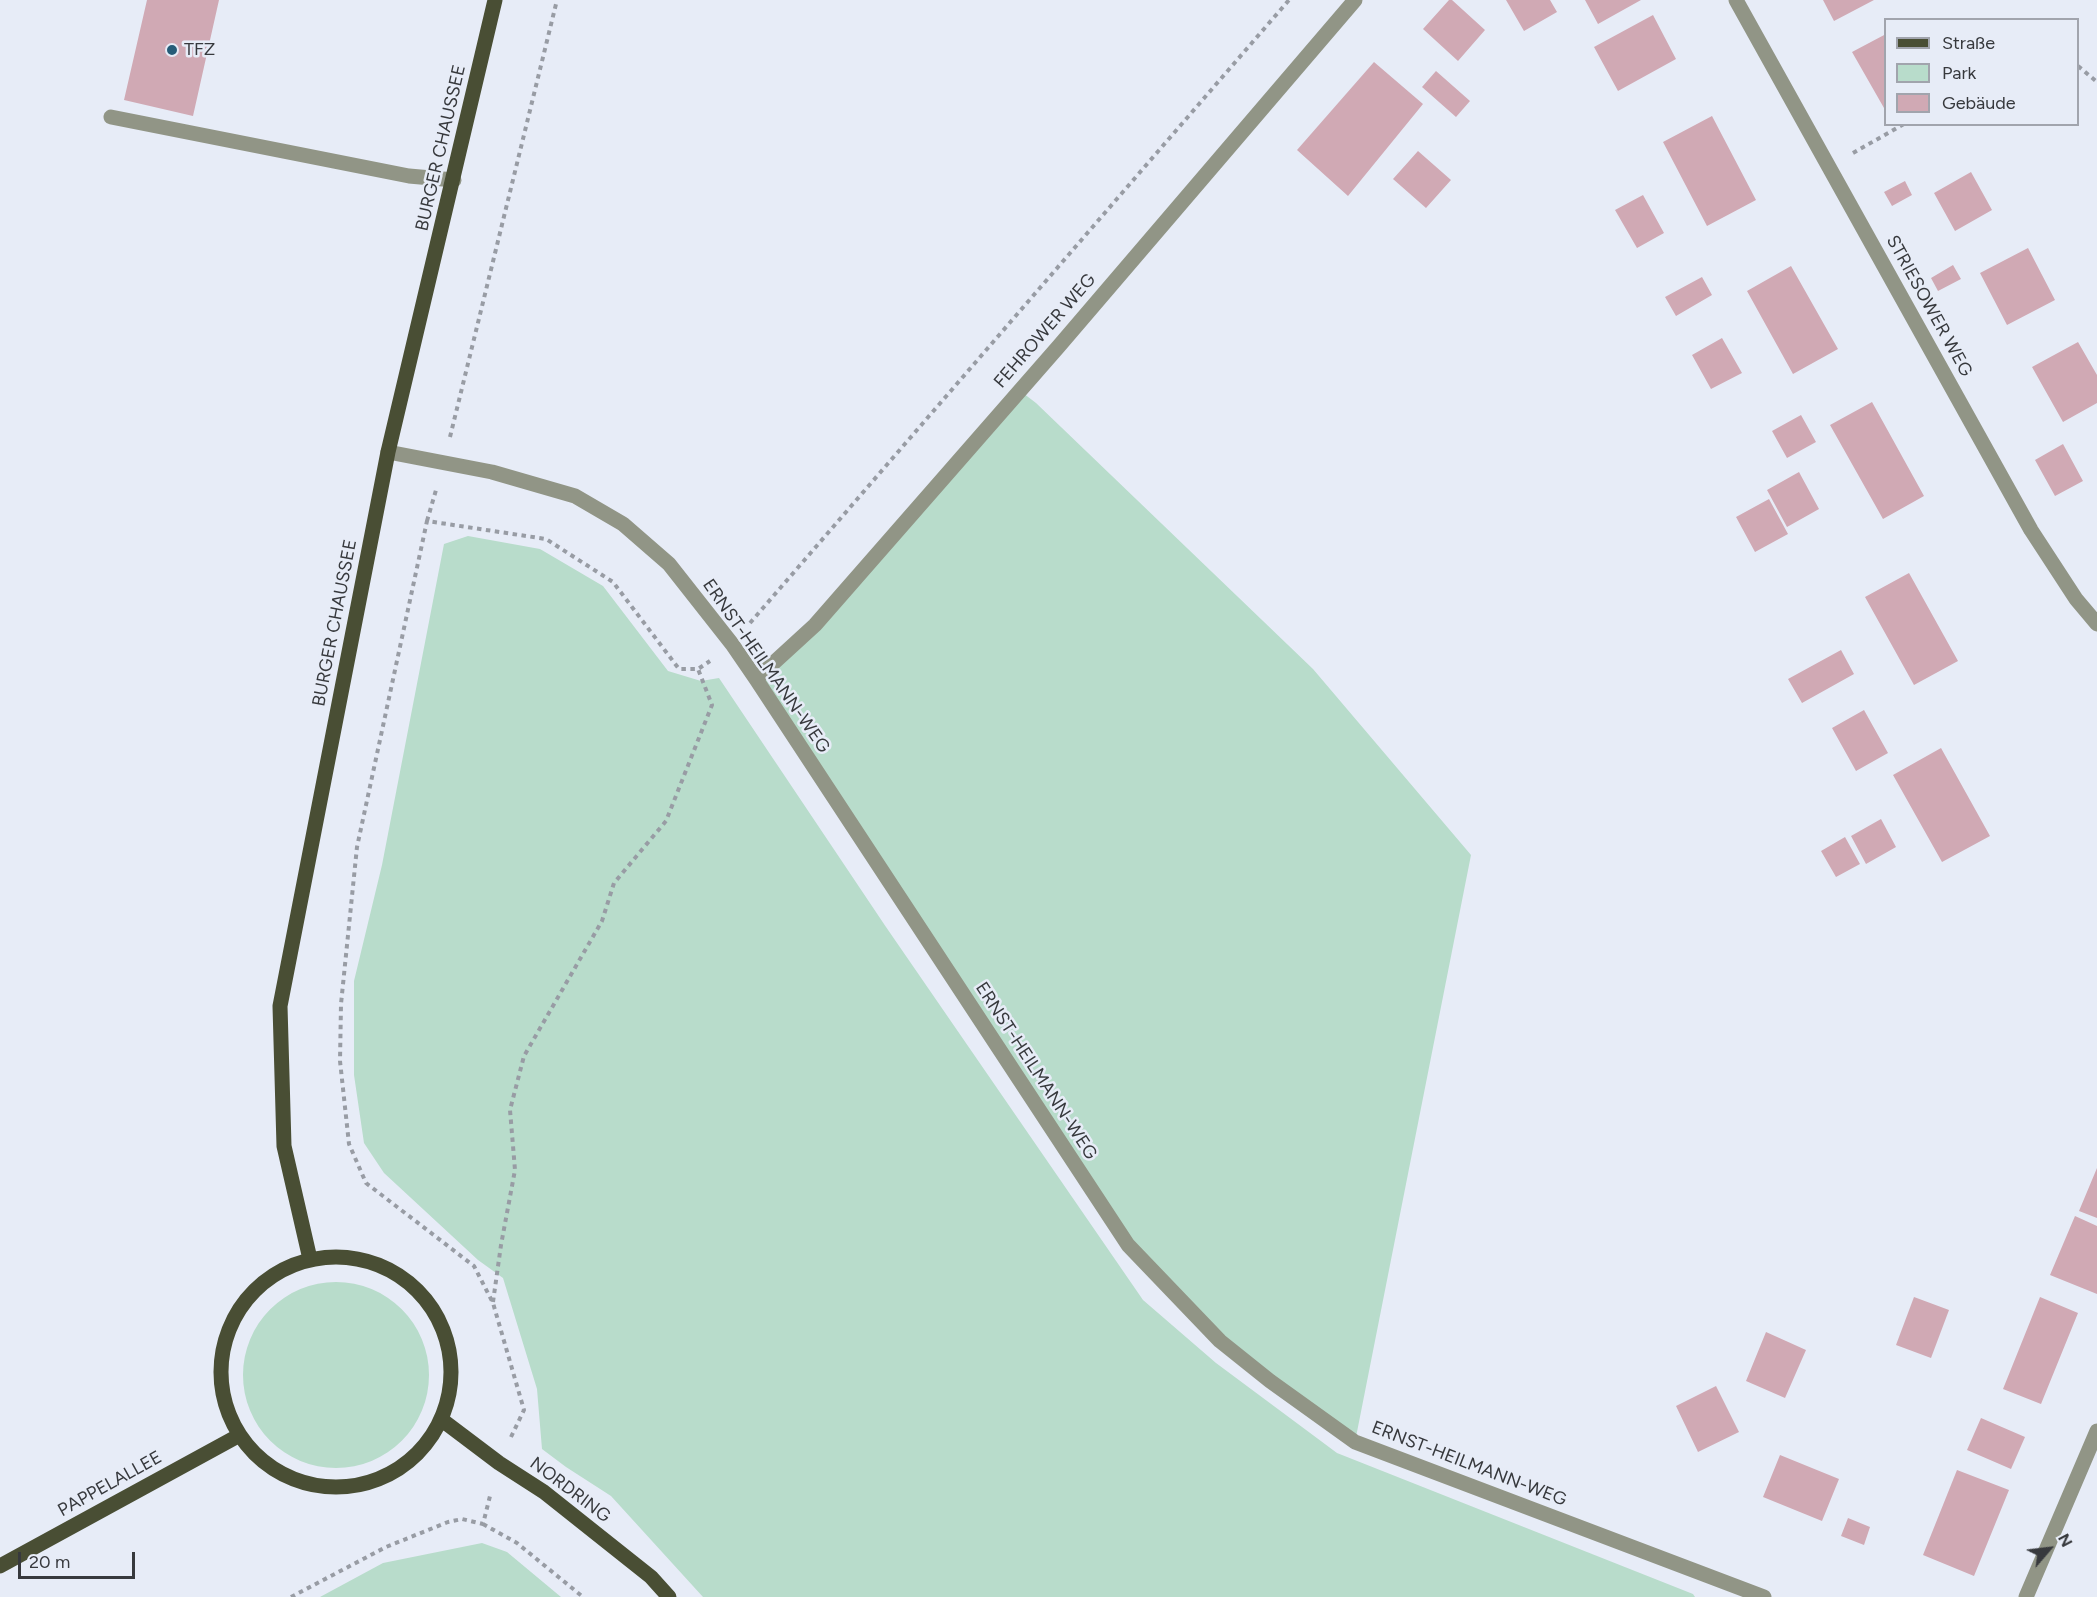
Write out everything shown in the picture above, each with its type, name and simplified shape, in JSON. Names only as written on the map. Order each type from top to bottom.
[{"type":"main road","name":"BURGER CHAUSSEE","points":[[310,1259],[284,1146],[280,1006],[388,452],[495,0]]},
{"type":"main road","points":[[334,1256],[352,1258],[384,1267],[406,1280],[431,1306],[443,1329],[451,1360],[451,1389],[442,1420],[430,1441],[411,1460],[396,1472],[372,1483],[348,1488],[313,1486],[286,1477],[258,1458],[238,1436],[221,1392],[221,1356],[230,1323],[250,1294],[273,1274],[289,1266],[310,1259],[334,1256]]},
{"type":"main road","name":"NORDRING","points":[[442,1420],[499,1463],[544,1492],[651,1577],[669,1597]]},
{"type":"main road","name":"PAPPELALLEE","points":[[0,1566],[238,1436]]},
{"type":"street","name":"FEHROWER WEG","points":[[756,679],[815,625],[1355,0]]},
{"type":"street","name":"STRIESOWER WEG","points":[[1736,0],[2031,530],[2076,598],[2097,624]]},
{"type":"street","points":[[111,117],[409,176],[454,180]]},
{"type":"street","name":"ERNST-HEILMANN-WEG","points":[[388,452],[492,472],[575,496],[623,524],[669,564],[732,644],[756,679],[1128,1245],[1220,1341],[1270,1381],[1355,1442],[1764,1597]]},
{"type":"street","points":[[2026,1597],[2097,1431]]},
{"type":"path","points":[[483,1524],[499,1463],[524,1410],[493,1302],[474,1266],[366,1184],[349,1144],[340,1061],[341,1004],[357,847],[427,521],[444,461],[557,0]]},
{"type":"path","points":[[427,521],[546,539],[613,582],[679,669],[698,669],[732,644],[1289,0]]},
{"type":"path","points":[[2079,67],[2097,82]]},
{"type":"path","points":[[1829,167],[1901,126]]},
{"type":"path","points":[[493,1302],[514,1170],[510,1110],[524,1056],[602,921],[614,883],[666,820],[712,705],[698,669]]},
{"type":"path","points":[[291,1597],[386,1547],[448,1521],[462,1519],[483,1524],[518,1543],[583,1597]]},
{"type":"green space","points":[[1019,390],[1036,403],[1313,669],[1471,855],[1355,1442],[1270,1381],[1128,1245],[756,679],[815,625]]},
{"type":"green space","points":[[468,536],[540,549],[603,586],[668,671],[701,681],[719,678],[886,927],[1143,1300],[1216,1363],[1337,1453],[1693,1594],[1695,1597],[703,1597],[611,1496],[542,1449],[537,1389],[503,1278],[478,1260],[384,1173],[364,1143],[354,1075],[354,981],[382,865],[444,544]]},
{"type":"green space","points":[[336,1282],[372,1289],[402,1309],[422,1339],[429,1375],[422,1411],[402,1441],[372,1461],[336,1468],[300,1461],[270,1441],[250,1411],[243,1375],[250,1339],[270,1309],[300,1289]]},
{"type":"green space","points":[[482,1543],[507,1552],[561,1597],[320,1597],[383,1563]]},
{"type":"building","name":"TFZ","points":[[147,0],[219,0],[193,116],[124,100]]},
{"type":"building","points":[[1449,0],[1452,0],[1485,30],[1458,61],[1423,29]]},
{"type":"building","points":[[1506,0],[1550,0],[1557,12],[1524,31]]},
{"type":"building","points":[[1585,0],[1641,0],[1598,24]]},
{"type":"building","points":[[1823,0],[1874,0],[1834,21]]},
{"type":"building","points":[[1653,15],[1676,59],[1618,91],[1594,47]]},
{"type":"building","points":[[1884,35],[1884,108],[1852,52]]},
{"type":"building","points":[[1374,62],[1423,104],[1348,196],[1297,150]]},
{"type":"building","points":[[1436,71],[1470,101],[1456,117],[1422,87]]},
{"type":"building","points":[[1712,116],[1756,200],[1707,226],[1663,142]]},
{"type":"building","points":[[1418,151],[1451,180],[1426,208],[1393,179]]},
{"type":"building","points":[[1971,172],[1992,210],[1955,231],[1934,193]]},
{"type":"building","points":[[1905,181],[1912,195],[1892,206],[1884,192]]},
{"type":"building","points":[[1643,195],[1664,233],[1637,248],[1615,210]]},
{"type":"building","points":[[2028,248],[2055,300],[2007,325],[1980,273]]},
{"type":"building","points":[[1953,265],[1961,279],[1938,291],[1931,278]]},
{"type":"building","points":[[1791,266],[1838,349],[1793,374],[1747,291]]},
{"type":"building","points":[[1702,277],[1712,295],[1676,316],[1665,297]]},
{"type":"building","points":[[1722,338],[1742,373],[1711,389],[1692,355]]},
{"type":"building","points":[[2078,342],[2097,375],[2097,403],[2063,422],[2032,367]]},
{"type":"building","points":[[1872,402],[1924,496],[1883,519],[1830,425]]},
{"type":"building","points":[[1801,415],[1816,442],[1787,458],[1772,431]]},
{"type":"building","points":[[2063,444],[2083,481],[2055,496],[2035,460]]},
{"type":"building","points":[[1799,472],[1819,509],[1787,527],[1767,490]]},
{"type":"building","points":[[1769,499],[1788,534],[1755,552],[1736,517]]},
{"type":"building","points":[[1909,573],[1958,661],[1914,685],[1865,597]]},
{"type":"building","points":[[1841,650],[1854,674],[1802,703],[1788,679]]},
{"type":"building","points":[[1864,710],[1888,753],[1856,771],[1832,728]]},
{"type":"building","points":[[1941,748],[1990,836],[1942,862],[1893,775]]},
{"type":"building","points":[[1881,819],[1896,847],[1866,864],[1851,836]]},
{"type":"building","points":[[1845,837],[1860,864],[1836,877],[1821,851]]},
{"type":"building","points":[[2097,1168],[2097,1218],[2079,1211]]},
{"type":"building","points":[[2075,1216],[2097,1226],[2097,1294],[2050,1275]]},
{"type":"building","points":[[1914,1297],[1949,1310],[1931,1358],[1896,1345]]},
{"type":"building","points":[[2040,1297],[2078,1313],[2041,1404],[2003,1389]]},
{"type":"building","points":[[1766,1332],[1806,1350],[1785,1398],[1746,1381]]},
{"type":"building","points":[[1716,1386],[1739,1432],[1698,1452],[1676,1406]]},
{"type":"building","points":[[1981,1418],[2025,1437],[2011,1469],[1967,1450]]},
{"type":"building","points":[[1780,1455],[1839,1479],[1822,1521],[1763,1497]]},
{"type":"building","points":[[1957,1470],[2009,1490],[1974,1576],[1923,1555]]},
{"type":"building","points":[[1848,1518],[1870,1527],[1864,1545],[1841,1536]]},
{"type":"place","name":"TFZ","points":[[172,50]]}]
